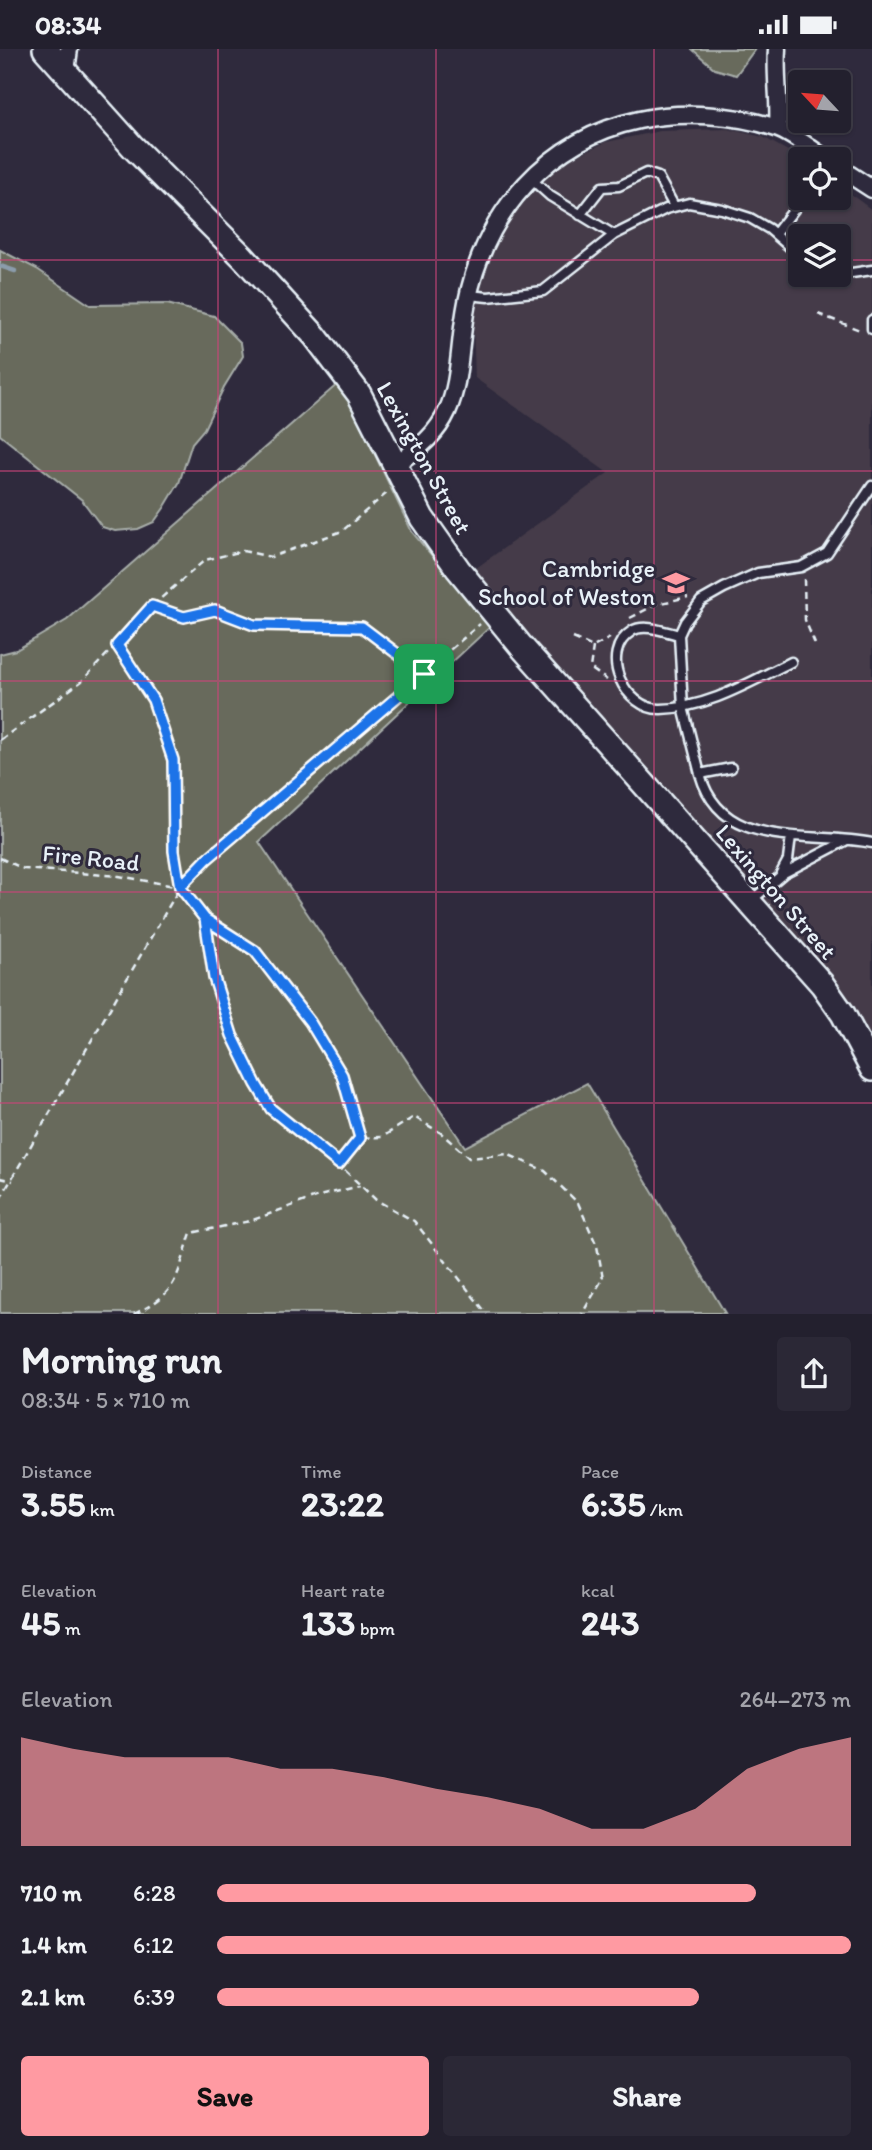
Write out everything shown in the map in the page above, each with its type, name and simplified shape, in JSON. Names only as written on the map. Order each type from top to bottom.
[{"type":"street","name":"Lexington Street","points":[[45,49],[67,60],[133,146],[243,257],[316,336],[359,394],[434,538],[493,613],[830,993],[872,1069]]},
{"type":"street","points":[[777,49],[775,79],[778,128]]},
{"type":"street","points":[[399,471],[432,434],[453,403],[469,295],[489,234],[530,178],[581,141],[637,121],[692,115],[778,128],[807,147]]},
{"type":"street","points":[[851,175],[872,189]]},
{"type":"lane","points":[[580,215],[602,187],[649,173],[660,180],[674,206]]},
{"type":"lane","points":[[530,178],[550,196],[614,235]]},
{"type":"lane","points":[[469,295],[488,297],[543,291],[614,235],[674,206],[689,203],[736,212],[775,234],[788,245]]},
{"type":"lane","points":[[775,234],[794,210]]},
{"type":"lane","points":[[851,273],[872,270]]},
{"type":"lane","points":[[868,330],[872,320]]},
{"type":"lane","points":[[872,487],[827,553],[801,567],[758,573],[724,588],[701,601],[685,621],[679,635],[683,707],[706,794],[727,816],[756,830],[872,843]]},
{"type":"lane","points":[[679,635],[652,629],[632,631],[617,657],[618,677],[625,691],[646,706],[658,710],[715,699],[791,662]]},
{"type":"lane","points":[[700,774],[731,768]]},
{"type":"lane","points":[[776,879],[788,860],[791,836]]},
{"type":"lane","points":[[750,901],[776,879],[849,839]]},
{"type":"path","points":[[818,314],[868,330]]},
{"type":"path","points":[[0,740],[82,681],[152,606],[205,560],[243,551],[271,558],[342,531],[399,471]]},
{"type":"path","points":[[801,567],[805,619],[815,644]]},
{"type":"path","points":[[152,606],[184,617],[215,610],[254,625],[362,627],[424,674]]},
{"type":"path","points":[[0,1199],[13,1181],[180,887],[207,859],[493,613]]},
{"type":"path","points":[[117,645],[153,700],[173,760],[174,851],[180,887],[205,919],[255,951],[310,1022],[342,1075],[360,1138]]},
{"type":"path","points":[[593,647],[590,668],[604,679],[618,677]]},
{"type":"path","name":"Fire Road","points":[[0,858],[24,869],[119,876],[180,887]]},
{"type":"path","points":[[205,919],[214,978],[232,1035],[271,1109],[339,1164],[376,1200],[414,1221],[488,1314]]},
{"type":"path","points":[[339,1164],[360,1138],[382,1136],[414,1117],[441,1133],[468,1158],[507,1154],[545,1171],[578,1203],[597,1246],[603,1278],[582,1314]]},
{"type":"path","points":[[0,1178],[13,1181]]},
{"type":"path","points":[[134,1314],[159,1302],[172,1289],[191,1233],[250,1221],[319,1196],[360,1186]]},
{"type":"shaded area","name":"Cambridge School of Weston","points":[[728,129],[763,137],[788,151],[788,210],[851,210],[851,195],[872,210],[872,1041],[853,1010],[539,653],[472,571],[608,473],[475,378],[473,323],[487,260],[513,215],[541,182],[570,159],[606,142],[660,131]]},
{"type":"green space","points":[[692,49],[755,49],[736,75],[715,69]]},
{"type":"green space","points":[[0,250],[37,269],[90,305],[167,304],[214,316],[241,343],[243,356],[224,387],[204,429],[192,443],[179,483],[154,522],[138,529],[115,531],[102,527],[82,500],[0,435]]},
{"type":"green space","points":[[340,382],[412,532],[491,626],[259,842],[465,1147],[587,1083],[725,1313],[0,1313],[0,654],[16,650],[67,620]]},
{"type":"waterway","points":[[0,266],[15,271]]},
{"type":"place","name":"Cambridge School of Weston","points":[[676,583]]},
{"type":"route","points":[[424,674],[207,859],[180,887],[205,919],[255,951],[310,1022],[342,1075],[360,1138],[339,1164],[313,1140],[271,1109],[232,1035],[214,978],[205,919],[180,887],[174,851],[173,760],[153,700],[117,645],[152,606],[184,617],[215,610],[254,625],[362,627],[424,674]]}]
